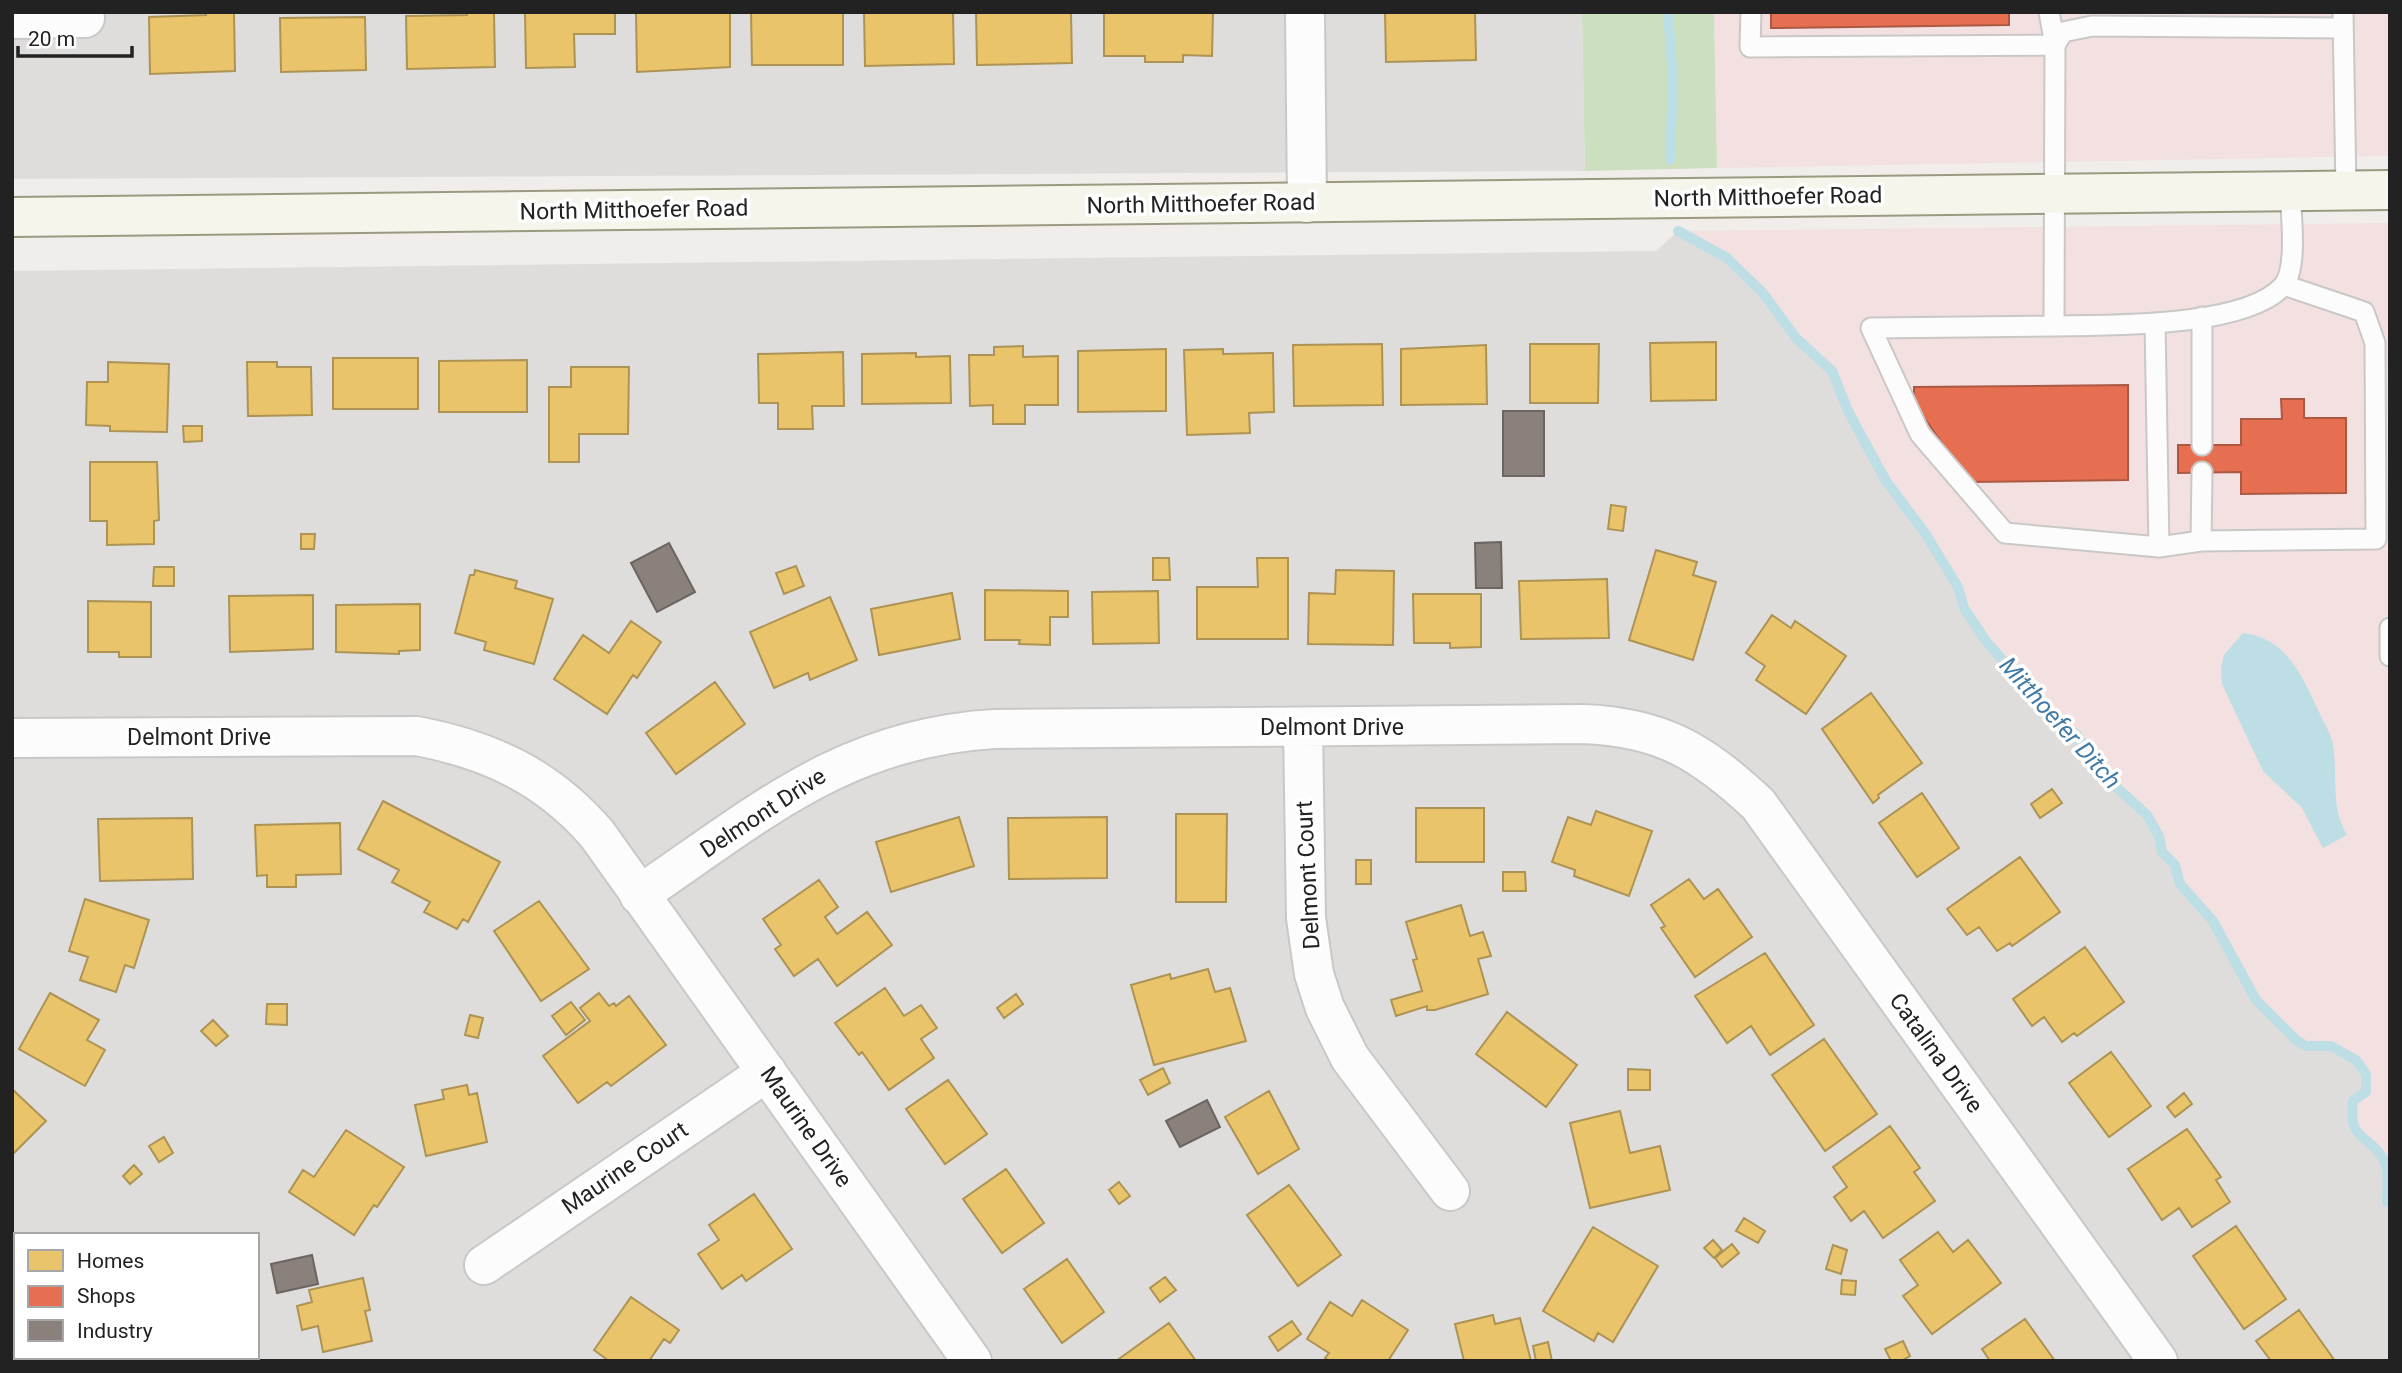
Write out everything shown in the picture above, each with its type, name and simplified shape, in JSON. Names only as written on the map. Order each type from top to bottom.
[{"type":"main road","name":"North Mitthoefer Road","points":[[12,217],[2390,190]]},
{"type":"street","points":[[1305,12],[1307,203]]},
{"type":"street","points":[[12,19],[85,18]]},
{"type":"street","name":"Delmont Drive","points":[[12,738],[383,735],[417,736],[459,745],[518,768],[575,808],[639,895],[810,780],[849,760],[900,743],[943,733],[994,729],[1597,724],[1651,734],[1702,756]]},
{"type":"street","name":"Delmont Court","points":[[1303,727],[1306,918],[1314,974],[1325,1008],[1350,1058],[1450,1191]]},
{"type":"street","name":"Catalina Drive","points":[[1702,756],[1744,789],[1758,804],[2158,1361]]},
{"type":"street","name":"Maurine Drive","points":[[639,895],[972,1361]]},
{"type":"street","name":"Maurine Court","points":[[484,1265],[767,1072]]},
{"type":"lane","points":[[1751,12],[1750,47],[2055,45]]},
{"type":"lane","points":[[2049,12],[2055,45],[2054,326]]},
{"type":"lane","points":[[2055,45],[2063,32],[2092,26],[2343,20],[2346,191]]},
{"type":"lane","points":[[2284,285],[2364,312],[2375,343],[2376,539],[2201,541],[2159,547],[2004,533],[1920,434],[1871,328],[2155,323],[2202,317],[2261,301],[2284,285],[2292,259],[2290,191]]},
{"type":"lane","points":[[2202,317],[2202,444]]},
{"type":"lane","points":[[2155,323],[2159,547]]},
{"type":"lane","points":[[2201,541],[2202,472]]},
{"type":"lane","points":[[2390,628],[2390,656]]},
{"type":"shaded area","points":[[12,12],[1582,12],[1585,171],[12,179]]},
{"type":"shaded area","points":[[1714,12],[2390,12],[2390,156],[1717,168]]},
{"type":"shaded area","points":[[2390,223],[2390,1203],[2387,1202],[2387,1171],[2382,1157],[2359,1138],[2351,1116],[2353,1101],[2366,1092],[2366,1074],[2356,1060],[2331,1046],[2306,1046],[2296,1040],[2256,1000],[2213,921],[2180,884],[2175,865],[2162,852],[2159,836],[2147,815],[2103,775],[2077,735],[2055,720],[1986,641],[1964,608],[1958,587],[1925,533],[1886,481],[1849,413],[1832,371],[1796,338],[1763,293],[1727,258],[1678,231]]},
{"type":"shaded area","points":[[1678,231],[1727,258],[1763,293],[1796,338],[1832,371],[1849,413],[1886,481],[1925,533],[1958,587],[1964,608],[1986,641],[2055,720],[2077,735],[2103,775],[2147,815],[2159,836],[2162,852],[2175,865],[2180,884],[2213,921],[2256,1000],[2306,1046],[2331,1046],[2356,1060],[2366,1074],[2359,1138],[2382,1157],[2387,1171],[2387,1201],[2390,1203],[2390,1361],[12,1361],[12,271],[1656,251]]},
{"type":"green space","points":[[1582,12],[1714,12],[1717,168],[1585,171]]},
{"type":"water","points":[[2243,633],[2271,642],[2291,660],[2331,736],[2336,802],[2347,835],[2323,848],[2302,808],[2263,771],[2222,684],[2221,667],[2224,655]]},
{"type":"building: Homes","points":[[206,12],[234,12],[235,71],[150,74],[149,17],[206,15]]},
{"type":"building: Homes","points":[[466,12],[494,12],[495,67],[407,69],[406,16],[467,15]]},
{"type":"building: Homes","points":[[525,12],[615,12],[615,34],[574,34],[575,67],[526,68]]},
{"type":"building: Homes","points":[[636,12],[730,12],[730,67],[637,72]]},
{"type":"building: Homes","points":[[751,12],[843,12],[843,65],[752,65]]},
{"type":"building: Homes","points":[[864,12],[953,12],[954,64],[865,66]]},
{"type":"building: Homes","points":[[976,12],[1071,12],[1072,63],[977,65]]},
{"type":"building: Homes","points":[[1104,12],[1213,12],[1212,56],[1183,55],[1183,62],[1145,62],[1145,56],[1104,56]]},
{"type":"building: Homes","points":[[1385,12],[1475,12],[1476,60],[1386,62]]},
{"type":"building: Homes","points":[[365,17],[366,70],[281,72],[280,18]]},
{"type":"building: Homes","points":[[1716,342],[1716,400],[1651,401],[1650,343]]},
{"type":"building: Homes","points":[[1382,344],[1383,405],[1294,406],[1293,345]]},
{"type":"building: Homes","points":[[1530,344],[1599,344],[1598,403],[1530,403]]},
{"type":"building: Homes","points":[[1486,345],[1487,404],[1401,405],[1401,349]]},
{"type":"building: Homes","points":[[1023,346],[1023,357],[1058,356],[1058,405],[1025,405],[1025,424],[993,424],[993,405],[970,406],[969,355],[994,355],[994,347]]},
{"type":"building: Homes","points":[[1166,349],[1166,411],[1078,412],[1078,351]]},
{"type":"building: Homes","points":[[1223,349],[1223,354],[1273,353],[1274,412],[1249,413],[1250,433],[1187,435],[1184,350]]},
{"type":"building: Homes","points":[[843,352],[844,406],[812,406],[813,429],[778,429],[778,403],[759,403],[758,354]]},
{"type":"building: Homes","points":[[916,353],[916,357],[950,356],[951,403],[862,404],[862,354]]},
{"type":"building: Homes","points":[[333,358],[418,358],[418,409],[333,409]]},
{"type":"building: Homes","points":[[527,360],[527,412],[439,412],[439,361]]},
{"type":"building: Homes","points":[[108,362],[169,364],[167,432],[110,431],[110,426],[86,425],[87,382],[108,382]]},
{"type":"building: Homes","points":[[247,362],[277,362],[277,367],[311,367],[312,415],[248,416]]},
{"type":"building: Homes","points":[[571,367],[629,367],[628,434],[579,434],[579,462],[549,462],[549,387],[571,387]]},
{"type":"building: Homes","points":[[183,426],[202,426],[202,441],[184,442]]},
{"type":"building: Homes","points":[[90,462],[157,462],[159,520],[154,521],[154,544],[107,545],[107,521],[90,521]]},
{"type":"building: Homes","points":[[1611,505],[1626,507],[1623,531],[1608,529]]},
{"type":"building: Homes","points":[[301,534],[315,534],[314,549],[301,549]]},
{"type":"building: Homes","points":[[1656,550],[1697,562],[1693,575],[1716,582],[1693,660],[1629,640]]},
{"type":"building: Homes","points":[[1153,558],[1169,558],[1170,580],[1153,580]]},
{"type":"building: Homes","points":[[1257,558],[1288,558],[1288,639],[1197,639],[1197,587],[1258,587]]},
{"type":"building: Homes","points":[[796,566],[804,586],[784,594],[776,573]]},
{"type":"building: Homes","points":[[154,567],[174,567],[174,586],[153,586]]},
{"type":"building: Homes","points":[[475,570],[517,581],[515,588],[553,599],[534,664],[484,650],[486,642],[455,633],[470,575],[474,575]]},
{"type":"building: Homes","points":[[1336,570],[1394,571],[1393,645],[1308,644],[1309,593],[1335,594]]},
{"type":"building: Homes","points":[[1607,579],[1609,638],[1521,639],[1519,581]]},
{"type":"building: Homes","points":[[985,590],[1068,591],[1068,617],[1050,617],[1050,645],[1019,644],[1020,640],[985,640]]},
{"type":"building: Homes","points":[[1158,591],[1159,643],[1093,644],[1092,592]]},
{"type":"building: Homes","points":[[952,593],[960,639],[879,655],[871,609]]},
{"type":"building: Homes","points":[[1413,594],[1481,594],[1481,647],[1450,648],[1450,643],[1414,643]]},
{"type":"building: Homes","points":[[313,595],[313,649],[230,652],[229,596]]},
{"type":"building: Homes","points":[[830,597],[857,660],[810,680],[808,673],[774,688],[750,632]]},
{"type":"building: Homes","points":[[88,601],[151,602],[151,657],[119,657],[119,652],[88,652]]},
{"type":"building: Homes","points":[[420,604],[420,650],[399,651],[399,654],[336,652],[336,605]]},
{"type":"building: Homes","points":[[1772,615],[1791,628],[1795,621],[1846,656],[1806,714],[1756,680],[1765,666],[1746,653]]},
{"type":"building: Homes","points":[[631,621],[661,642],[637,678],[633,675],[607,714],[554,679],[583,635],[609,653]]},
{"type":"building: Homes","points":[[715,682],[745,724],[676,774],[646,733]]},
{"type":"building: Homes","points":[[1871,693],[1922,763],[1878,795],[1879,798],[1873,803],[1822,729]]},
{"type":"building: Homes","points":[[2052,789],[2062,803],[2040,818],[2031,804]]},
{"type":"building: Homes","points":[[1922,793],[1959,848],[1917,877],[1879,823]]},
{"type":"building: Homes","points":[[383,801],[500,862],[468,922],[463,919],[457,929],[424,912],[430,902],[392,882],[399,870],[358,849]]},
{"type":"building: Homes","points":[[1416,808],[1484,808],[1484,862],[1416,862]]},
{"type":"building: Homes","points":[[1596,811],[1652,831],[1629,896],[1574,876],[1575,870],[1552,862],[1568,817],[1591,825]]},
{"type":"building: Homes","points":[[1176,814],[1227,814],[1226,902],[1176,902]]},
{"type":"building: Homes","points":[[959,817],[974,866],[891,892],[876,842]]},
{"type":"building: Homes","points":[[1107,817],[1107,878],[1009,879],[1008,818]]},
{"type":"building: Homes","points":[[192,818],[193,879],[100,881],[98,819]]},
{"type":"building: Homes","points":[[340,823],[341,874],[296,875],[296,887],[267,887],[267,875],[257,876],[255,825]]},
{"type":"building: Homes","points":[[2020,857],[2060,912],[2012,946],[2010,943],[1997,951],[1979,927],[1967,935],[1947,909]]},
{"type":"building: Homes","points":[[1356,860],[1371,860],[1371,884],[1356,884]]},
{"type":"building: Homes","points":[[1503,872],[1525,872],[1526,891],[1503,891]]},
{"type":"building: Homes","points":[[1689,879],[1704,899],[1718,889],[1752,937],[1695,977],[1661,928],[1665,926],[1651,905]]},
{"type":"building: Homes","points":[[819,880],[838,907],[825,917],[837,934],[867,912],[892,945],[837,986],[818,959],[794,976],[775,949],[781,945],[763,919]]},
{"type":"building: Homes","points":[[85,899],[149,920],[134,968],[125,965],[116,992],[80,980],[88,957],[69,951]]},
{"type":"building: Homes","points":[[539,901],[589,969],[541,1001],[494,931]]},
{"type":"building: Homes","points":[[1461,905],[1470,936],[1483,932],[1491,956],[1478,959],[1488,994],[1435,1010],[1427,1010],[1427,1006],[1396,1016],[1391,1000],[1422,991],[1413,960],[1417,959],[1406,922]]},
{"type":"building: Homes","points":[[2085,947],[2124,1002],[2077,1036],[2074,1033],[2062,1042],[2044,1017],[2032,1026],[2013,999]]},
{"type":"building: Homes","points":[[1765,953],[1814,1025],[1770,1055],[1751,1026],[1727,1043],[1695,996]]},
{"type":"building: Homes","points":[[1208,969],[1215,992],[1230,988],[1246,1041],[1154,1065],[1131,985],[1170,974],[1171,979]]},
{"type":"building: Homes","points":[[885,988],[904,1016],[921,1005],[937,1028],[921,1039],[934,1058],[889,1090],[862,1052],[859,1055],[835,1023]]},
{"type":"building: Homes","points":[[50,993],[99,1020],[87,1040],[105,1050],[85,1086],[19,1049]]},
{"type":"building: Homes","points":[[599,993],[609,1006],[614,1003],[616,1006],[629,996],[666,1045],[611,1086],[607,1082],[578,1103],[543,1056],[590,1021],[580,1008]]},
{"type":"building: Homes","points":[[1016,994],[1023,1004],[1004,1018],[997,1008]]},
{"type":"building: Homes","points":[[571,1002],[585,1020],[566,1035],[552,1016]]},
{"type":"building: Homes","points":[[267,1004],[287,1004],[287,1025],[266,1024]]},
{"type":"building: Homes","points":[[1507,1012],[1577,1065],[1546,1107],[1476,1054]]},
{"type":"building: Homes","points":[[470,1015],[483,1018],[478,1038],[465,1035]]},
{"type":"building: Homes","points":[[213,1020],[228,1036],[216,1046],[201,1031]]},
{"type":"building: Homes","points":[[1824,1039],[1877,1114],[1825,1151],[1772,1075]]},
{"type":"building: Homes","points":[[2111,1052],[2151,1106],[2109,1137],[2069,1083]]},
{"type":"building: Homes","points":[[1163,1068],[1170,1083],[1148,1095],[1140,1080]]},
{"type":"building: Homes","points":[[1628,1069],[1650,1070],[1650,1090],[1628,1090]]},
{"type":"building: Homes","points":[[948,1080],[987,1134],[945,1164],[906,1109]]},
{"type":"building: Homes","points":[[467,1085],[469,1095],[477,1093],[487,1142],[426,1156],[415,1105],[444,1099],[442,1090]]},
{"type":"building: Homes","points":[[12,1089],[46,1121],[12,1155]]},
{"type":"building: Homes","points":[[1269,1091],[1299,1149],[1258,1174],[1225,1117]]},
{"type":"building: Homes","points":[[2184,1093],[2192,1104],[2175,1117],[2167,1107]]},
{"type":"building: Homes","points":[[1620,1111],[1630,1153],[1660,1146],[1670,1190],[1590,1208],[1570,1123]]},
{"type":"building: Homes","points":[[1890,1126],[1920,1168],[1914,1172],[1935,1201],[1883,1238],[1864,1211],[1851,1221],[1834,1197],[1847,1187],[1833,1167]]},
{"type":"building: Homes","points":[[2187,1129],[2221,1177],[2216,1180],[2230,1202],[2192,1227],[2179,1208],[2162,1220],[2128,1169]]},
{"type":"building: Homes","points":[[346,1130],[404,1167],[354,1235],[289,1192],[303,1170],[314,1177]]},
{"type":"building: Homes","points":[[164,1137],[173,1153],[159,1162],[149,1146]]},
{"type":"building: Homes","points":[[134,1165],[142,1174],[130,1184],[123,1176]]},
{"type":"building: Homes","points":[[1006,1169],[1044,1223],[1002,1253],[963,1199]]},
{"type":"building: Homes","points":[[1119,1182],[1130,1196],[1119,1204],[1109,1190]]},
{"type":"building: Homes","points":[[1289,1185],[1341,1255],[1298,1286],[1247,1215]]},
{"type":"building: Homes","points":[[754,1194],[792,1249],[746,1281],[742,1275],[722,1289],[698,1254],[719,1240],[709,1225]]},
{"type":"building: Homes","points":[[1744,1218],[1765,1231],[1758,1243],[1736,1231]]},
{"type":"building: Homes","points":[[2236,1226],[2286,1299],[2244,1329],[2193,1256]]},
{"type":"building: Homes","points":[[1593,1227],[1658,1266],[1613,1342],[1598,1333],[1594,1341],[1543,1311]]},
{"type":"building: Homes","points":[[1938,1232],[1953,1252],[1968,1240],[2001,1283],[1932,1334],[1903,1296],[1918,1285],[1900,1260]]},
{"type":"building: Homes","points":[[1713,1240],[1722,1250],[1714,1258],[1704,1248]]},
{"type":"building: Homes","points":[[1732,1244],[1739,1253],[1722,1267],[1715,1258]]},
{"type":"building: Homes","points":[[1833,1245],[1847,1250],[1841,1274],[1826,1269]]},
{"type":"building: Homes","points":[[1067,1259],[1104,1312],[1062,1343],[1024,1289]]},
{"type":"building: Homes","points":[[14,1272],[14,1344],[12,1342]]},
{"type":"building: Homes","points":[[1165,1277],[1176,1290],[1160,1302],[1150,1288]]},
{"type":"building: Homes","points":[[363,1278],[370,1310],[365,1311],[372,1341],[323,1352],[318,1326],[302,1330],[297,1306],[312,1302],[309,1290]]},
{"type":"building: Homes","points":[[1842,1280],[1856,1281],[1855,1295],[1841,1294]]},
{"type":"building: Homes","points":[[631,1297],[679,1330],[670,1343],[664,1339],[649,1361],[609,1361],[594,1350]]},
{"type":"building: Homes","points":[[1362,1300],[1408,1330],[1388,1361],[1330,1361],[1325,1358],[1329,1353],[1307,1339],[1330,1302],[1352,1316]]},
{"type":"building: Homes","points":[[2299,1310],[2335,1361],[2271,1361],[2256,1341]]},
{"type":"building: Homes","points":[[1493,1315],[1495,1324],[1520,1318],[1531,1361],[1464,1361],[1455,1324]]},
{"type":"building: Homes","points":[[2025,1319],[2055,1361],[1990,1361],[1982,1349]]},
{"type":"building: Homes","points":[[1292,1321],[1301,1334],[1278,1351],[1269,1337]]},
{"type":"building: Homes","points":[[1169,1323],[1196,1361],[1116,1361]]},
{"type":"building: Homes","points":[[1903,1341],[1910,1356],[1901,1361],[1891,1361],[1885,1349]]},
{"type":"building: Homes","points":[[1548,1342],[1552,1361],[1536,1361],[1533,1346]]},
{"type":"building: Homes","points":[[120,1359],[121,1361],[81,1361]]},
{"type":"building: Shops","points":[[1771,12],[2009,12],[2009,25],[1771,28]]},
{"type":"building: Shops","points":[[2128,385],[2128,480],[1969,482],[1914,403],[1914,387]]},
{"type":"building: Shops","points":[[2281,399],[2304,399],[2304,418],[2346,418],[2346,493],[2241,494],[2241,472],[2178,473],[2178,445],[2241,445],[2241,419],[2282,419]]},
{"type":"building: Industry","points":[[1503,411],[1544,411],[1544,476],[1503,476]]},
{"type":"building: Industry","points":[[1501,542],[1502,588],[1476,588],[1475,543]]},
{"type":"building: Industry","points":[[669,543],[695,592],[657,612],[631,563]]},
{"type":"building: Industry","points":[[1207,1100],[1220,1127],[1180,1147],[1166,1121]]},
{"type":"building: Industry","points":[[312,1255],[318,1284],[277,1293],[271,1264]]},
{"type":"waterway","name":"Mitthoefer Ditch","points":[[1668,12],[1673,79],[1670,160]]},
{"type":"waterway","name":"Mitthoefer Ditch","points":[[1678,231],[1727,258],[1763,293],[1796,338],[1832,371],[1849,413],[1886,481],[1925,533],[1958,587],[1964,608],[1986,641],[2055,720],[2077,735],[2103,775],[2147,815],[2159,836],[2162,852],[2175,865],[2180,884],[2213,921],[2256,1000],[2296,1040],[2306,1046],[2331,1046],[2356,1060],[2366,1074],[2366,1092],[2353,1101],[2353,1123],[2360,1135],[2376,1149],[2385,1162],[2388,1179],[2387,1202],[2390,1203]]}]
